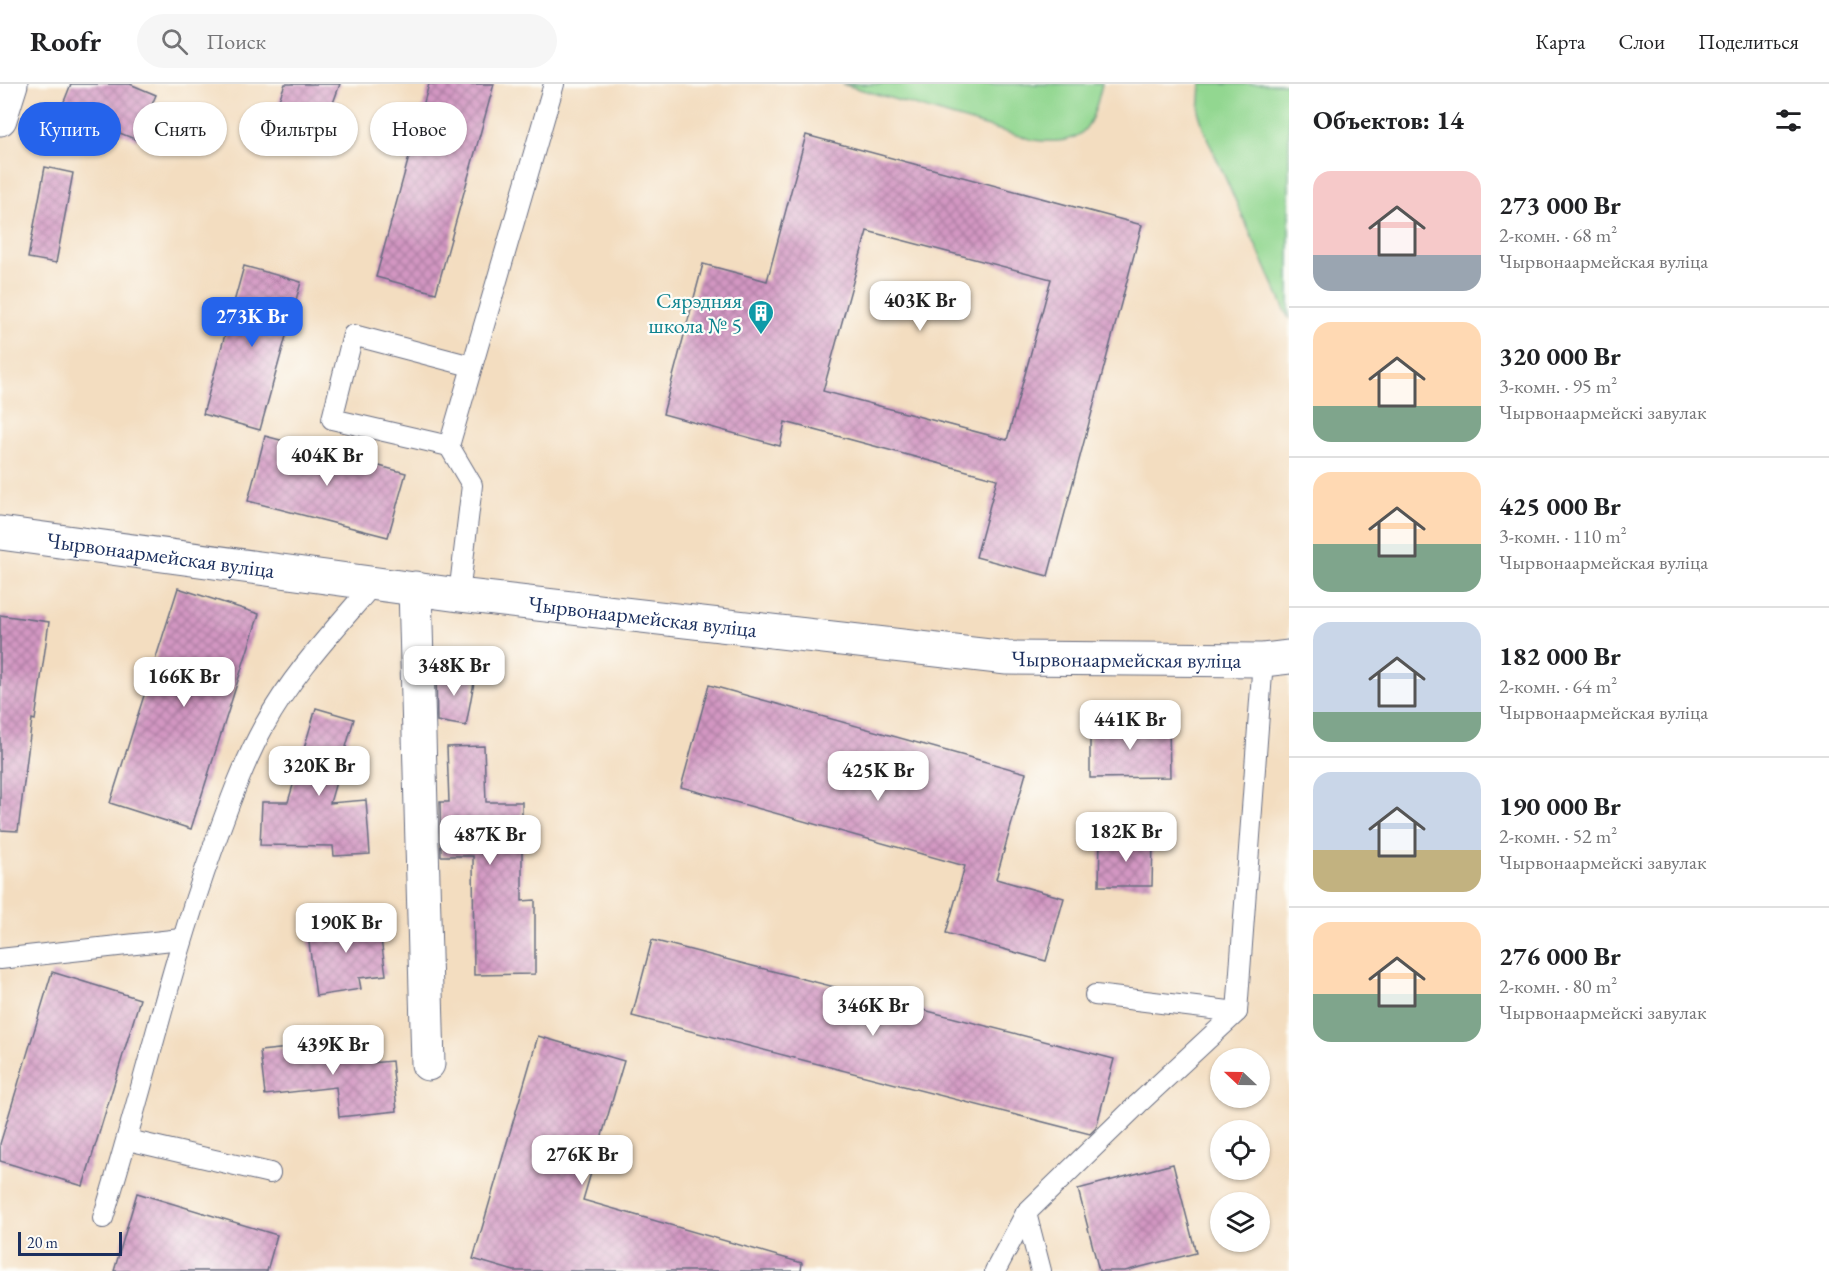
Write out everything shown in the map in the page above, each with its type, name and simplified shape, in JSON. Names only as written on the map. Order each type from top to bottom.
[{"type":"street","points":[[0,118],[11,84]]},
{"type":"street","name":"Чырвонаармейская вуліца","points":[[0,533],[459,595],[1007,658],[1276,659]]},
{"type":"street","points":[[415,588],[428,1064]]},
{"type":"lane","points":[[459,595],[472,485],[449,446],[554,84]]},
{"type":"lane","points":[[449,446],[332,419],[353,335],[471,366]]},
{"type":"lane","points":[[103,1218],[128,1140],[182,939],[231,798],[264,726],[307,661],[375,582]]},
{"type":"lane","points":[[995,1271],[1026,1213],[1237,1012],[1276,659]]},
{"type":"lane","points":[[0,959],[182,939]]},
{"type":"lane","points":[[1095,996],[1237,1012]]},
{"type":"lane","points":[[128,1140],[270,1173]]},
{"type":"lane","points":[[1026,1213],[1041,1271]]},
{"type":"green space","points":[[842,84],[1102,84],[1094,113],[1083,132],[1064,140],[1050,141],[1033,140]]},
{"type":"green space","points":[[1201,84],[1289,84],[1289,319],[1205,133],[1199,114]]},
{"type":"building","points":[[71,84],[130,84],[156,95],[153,102],[133,102],[133,138],[121,133],[121,102],[64,102]]},
{"type":"building","points":[[285,84],[340,84],[333,102],[278,102]]},
{"type":"building","points":[[429,84],[494,84],[436,293],[376,277],[409,156],[467,156],[467,102],[424,102]]},
{"type":"building","name":"Сярэдняя школа № 5","points":[[806,135],[1142,225],[1048,576],[976,557],[997,479],[785,422],[780,446],[663,414],[703,264],[767,281]],"holes":[[[867,231],[1051,279],[1007,440],[823,391]]]},
{"type":"building","points":[[45,167],[73,173],[56,263],[28,258]]},
{"type":"building","points":[[244,266],[301,282],[260,430],[203,414]]},
{"type":"building","points":[[265,436],[406,473],[388,537],[248,501]]},
{"type":"building","points":[[178,588],[259,614],[191,829],[110,803]]},
{"type":"building","points":[[0,615],[49,622],[35,720],[32,719],[18,831],[0,830]]},
{"type":"building","points":[[436,670],[475,677],[466,726],[437,721]]},
{"type":"building","points":[[709,685],[1026,773],[996,879],[1064,898],[1046,961],[946,933],[965,866],[681,787]]},
{"type":"building","points":[[316,708],[354,719],[330,803],[366,800],[370,854],[334,856],[333,846],[260,845],[262,802],[288,802]]},
{"type":"building","points":[[1090,725],[1169,725],[1170,777],[1090,778]]},
{"type":"building","points":[[484,746],[486,802],[522,802],[522,901],[535,900],[535,974],[474,975],[473,856],[441,856],[440,802],[449,802],[447,747]]},
{"type":"building","points":[[1100,839],[1153,840],[1152,886],[1099,886]]},
{"type":"building","points":[[363,914],[363,920],[378,918],[386,975],[359,978],[361,989],[316,996],[308,935],[323,933],[321,919]]},
{"type":"building","points":[[652,940],[1114,1059],[1096,1128],[1090,1134],[632,1016]]},
{"type":"building","points":[[52,972],[140,999],[83,1186],[0,1161],[0,1144]]},
{"type":"building","points":[[538,1036],[624,1061],[583,1200],[802,1263],[801,1271],[514,1271],[473,1259]]},
{"type":"building","points":[[368,1040],[370,1063],[392,1061],[397,1111],[339,1117],[336,1087],[265,1095],[260,1051]]},
{"type":"building","points":[[1173,1164],[1196,1253],[1125,1271],[1099,1271],[1078,1189]]},
{"type":"building","points":[[137,1193],[277,1235],[267,1271],[114,1271]]},
{"type":"place","name":"Сярэдняя школа № 5","points":[[761,336]]}]
